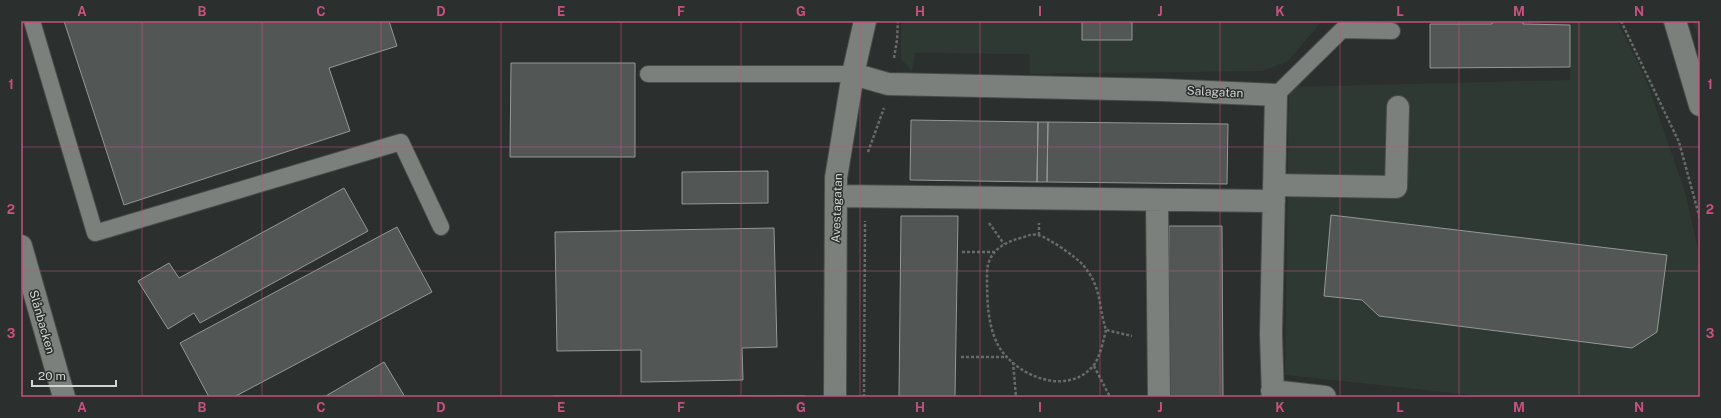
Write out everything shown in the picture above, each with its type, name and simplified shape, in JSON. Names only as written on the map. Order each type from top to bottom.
[{"type":"street","name":"Avestagatan","points":[[835,397],[836,178],[865,21]]},
{"type":"street","points":[[1675,21],[1700,105]]},
{"type":"street","name":"Salagatan","points":[[854,74],[888,84],[1163,90],[1276,95]]},
{"type":"street","points":[[1276,95],[1271,334],[1273,394],[1325,397]]},
{"type":"street","points":[[836,196],[1157,200],[1396,187],[1398,107]]},
{"type":"street","points":[[1157,200],[1158,397]]},
{"type":"street","name":"Slånbacken","points":[[21,246],[64,397]]},
{"type":"lane","points":[[32,21],[95,233],[401,142],[441,227]]},
{"type":"lane","points":[[1276,95],[1342,30],[1392,31]]},
{"type":"lane","points":[[648,74],[854,74]]},
{"type":"path","points":[[866,158],[884,108],[897,40],[898,21]]},
{"type":"path","points":[[1621,21],[1679,142],[1700,219]]},
{"type":"path","points":[[864,397],[866,196]]},
{"type":"path","points":[[1033,234],[1042,236],[1076,258],[1088,272],[1098,291],[1106,330],[1104,341],[1094,366],[1083,375],[1071,381],[1059,382],[1047,380],[1025,372],[1007,357],[998,345],[991,326],[987,302],[987,271],[990,261],[1004,244],[1013,239],[1033,234]]},
{"type":"path","points":[[962,252],[996,252]]},
{"type":"path","points":[[1106,330],[1158,342]]},
{"type":"path","points":[[961,357],[1007,357]]},
{"type":"path","points":[[1013,362],[1016,397]]},
{"type":"path","points":[[1094,366],[1110,397]]},
{"type":"shaded area","points":[[901,21],[1322,21],[1288,61],[1262,71],[1030,74],[1030,54],[915,53],[912,71],[901,59]]},
{"type":"shaded area","points":[[1431,21],[1617,21],[1646,79],[1686,195],[1700,259],[1700,397],[1490,397],[1285,375],[1289,87],[1570,80],[1570,67],[1430,68]]},
{"type":"shaded area","points":[[1693,21],[1700,21],[1700,41]]},
{"type":"building","points":[[64,21],[389,21],[397,46],[329,68],[350,131],[124,205]]},
{"type":"building","points":[[1082,21],[1132,21],[1132,40],[1082,40]]},
{"type":"building","points":[[1492,21],[1523,21],[1523,24],[1570,25],[1570,67],[1430,68],[1430,24],[1492,24]]},
{"type":"building","points":[[511,63],[635,63],[635,157],[510,157]]},
{"type":"building","points":[[911,120],[1038,122],[1037,182],[910,180]]},
{"type":"building","points":[[1038,122],[1048,122],[1047,182],[1037,182]]},
{"type":"building","points":[[1048,122],[1228,124],[1227,184],[1047,182]]},
{"type":"building","points":[[768,171],[768,203],[682,204],[682,172]]},
{"type":"building","points":[[344,188],[368,231],[200,323],[194,313],[168,329],[138,281],[169,263],[179,278]]},
{"type":"building","points":[[1331,215],[1667,255],[1657,332],[1632,348],[1379,316],[1362,300],[1324,296]]},
{"type":"building","points":[[901,216],[958,216],[955,397],[899,397]]},
{"type":"building","points":[[1169,226],[1222,226],[1223,397],[1169,397]]},
{"type":"building","points":[[397,227],[432,292],[234,397],[209,397],[180,343]]},
{"type":"building","points":[[774,228],[777,347],[742,348],[743,380],[641,382],[641,350],[557,351],[555,232]]},
{"type":"building","points":[[384,362],[405,397],[324,397]]},
{"type":"building","points":[[553,396],[805,396],[553,397]]}]
